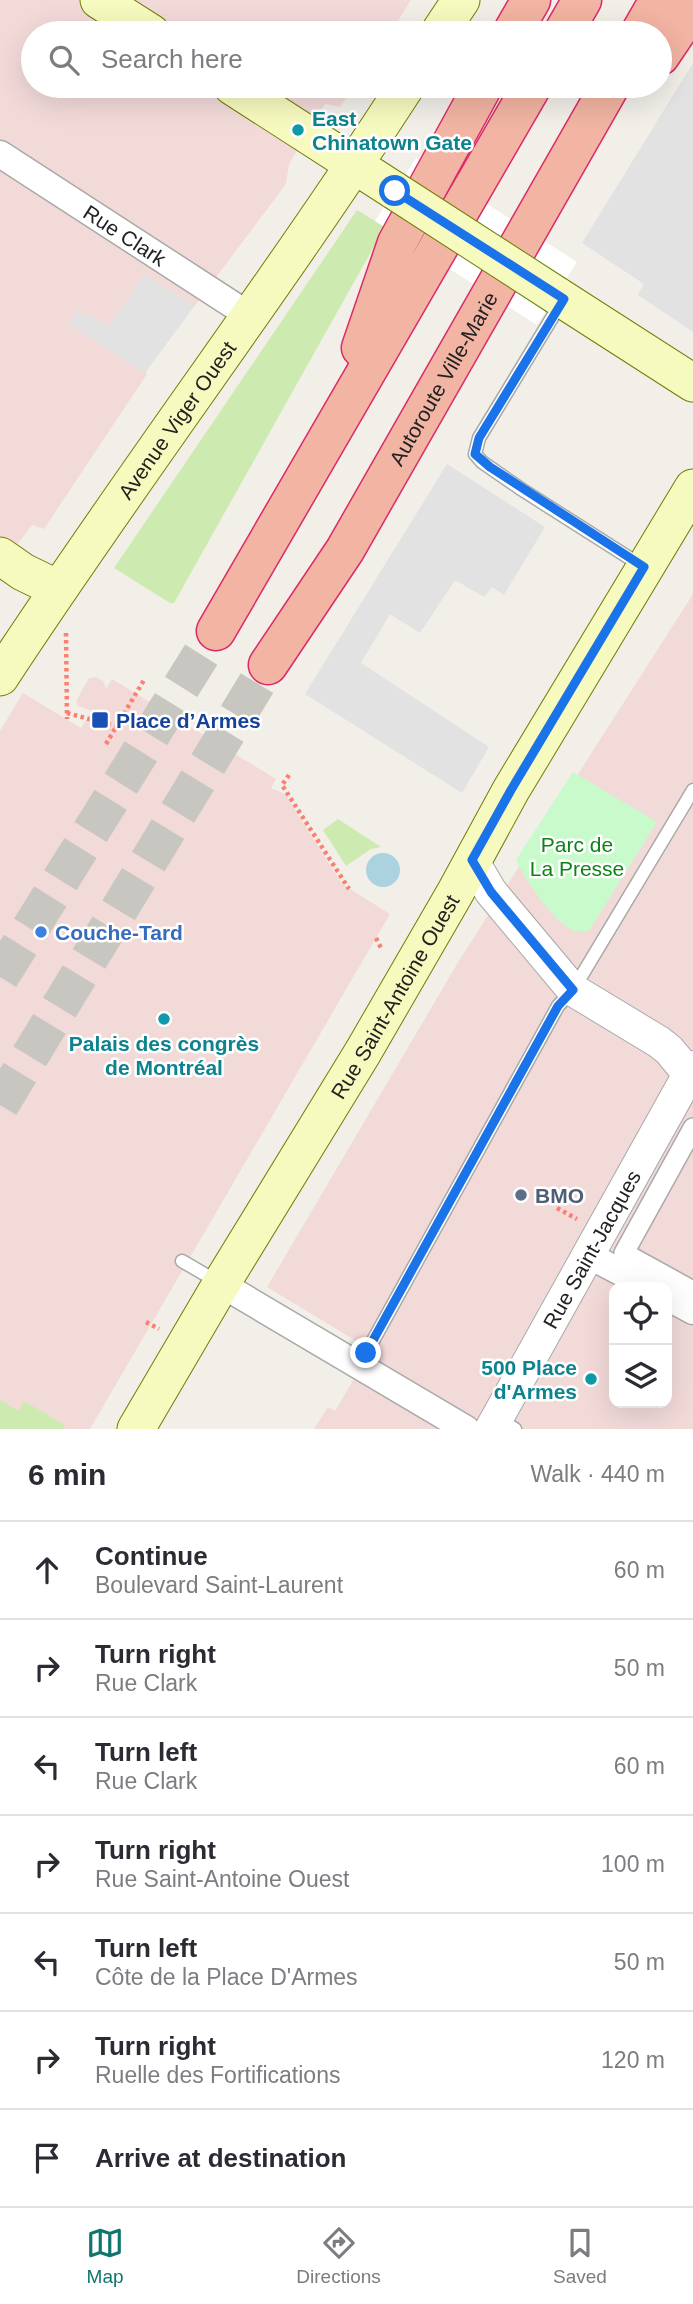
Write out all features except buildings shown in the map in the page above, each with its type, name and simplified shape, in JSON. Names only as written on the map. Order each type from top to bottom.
[{"type":"highway","points":[[519,21],[531,0]]},
{"type":"highway","points":[[570,21],[582,0]]},
{"type":"highway","points":[[647,21],[659,0]]},
{"type":"highway","points":[[672,38],[693,7]]},
{"type":"highway","points":[[333,430],[397,243],[476,98]]},
{"type":"highway","points":[[216,631],[526,98]]},
{"type":"highway","name":"Autoroute Ville-Marie","points":[[268,665],[345,550],[603,98]]},
{"type":"highway","points":[[467,338],[631,98]]},
{"type":"main road","points":[[99,0],[132,21]]},
{"type":"main road","points":[[447,21],[461,0]]},
{"type":"main road","points":[[251,98],[693,383]]},
{"type":"main road","name":"Avenue Viger Ouest","points":[[0,677],[397,98]]},
{"type":"main road","name":"Rue Saint-Antoine Ouest","points":[[136,1429],[363,1052],[518,778],[693,488]]},
{"type":"main road","points":[[0,556],[23,572],[58,589]]},
{"type":"street","name":"Rue Clark","points":[[0,154],[250,316]]},
{"type":"street","points":[[472,860],[491,892],[573,990],[659,1042],[692,1074]]},
{"type":"street","name":"Rue Saint-Jacques","points":[[501,1425],[588,1255],[692,1074]]},
{"type":"street","points":[[693,1128],[624,1253],[693,1291]]},
{"type":"street","points":[[588,1255],[639,1282]]},
{"type":"street","points":[[221,1284],[466,1429]]},
{"type":"street","points":[[672,1300],[693,1311]]},
{"type":"lane","points":[[560,297],[479,438],[475,454],[511,482],[644,567]]},
{"type":"lane","points":[[359,1366],[558,1006],[573,990],[693,790]]},
{"type":"lane","points":[[182,1261],[221,1284]]},
{"type":"path","points":[[66,631],[67,716],[115,726]]},
{"type":"path","points":[[106,744],[144,680]]},
{"type":"path","points":[[289,775],[282,785],[349,889]]},
{"type":"path","points":[[376,938],[382,950]]},
{"type":"path","points":[[557,1208],[578,1219]]},
{"type":"path","points":[[146,1322],[159,1329]]},
{"type":"shaded area","points":[[0,0],[411,0],[398,21],[21,21],[21,98],[346,98],[340,107],[325,104],[289,164],[286,184],[145,372],[147,374],[44,529],[32,525],[0,568]]},
{"type":"shaded area","points":[[693,63],[693,332],[638,295],[644,284],[582,243]]},
{"type":"shaded area","points":[[144,274],[194,306],[145,373],[68,324],[78,311],[85,316],[87,313],[109,326]]},
{"type":"shaded area","points":[[447,464],[545,527],[504,595],[492,587],[484,597],[455,580],[420,633],[390,614],[361,663],[489,747],[462,793],[305,694]]},
{"type":"shaded area","points":[[693,594],[693,1429],[314,1429],[328,1407],[335,1411],[371,1350],[267,1287],[460,959]]},
{"type":"shaded area","name":"Palais des congrès de Montréal","points":[[96,677],[103,681],[106,689],[112,679],[276,779],[271,788],[285,794],[342,884],[390,914],[90,1429],[0,1429],[0,731],[23,693],[81,728],[92,711],[78,706],[76,701],[89,678]]},
{"type":"green space","points":[[357,210],[385,227],[174,603],[170,603],[114,568]]},
{"type":"green space","name":"Parc de La Presse","points":[[573,772],[657,822],[589,931],[572,930],[557,919],[532,888],[516,860]]},
{"type":"green space","points":[[338,819],[381,847],[371,849],[346,866],[323,830]]},
{"type":"green space","points":[[0,1400],[18,1411],[24,1401],[65,1425],[62,1429],[0,1429]]},
{"type":"water","points":[[383,853],[395,858],[400,870],[395,882],[383,887],[371,882],[366,870],[371,858]]},
{"type":"pier","points":[[416,158],[577,262],[537,325],[375,221]]},
{"type":"tunnel","points":[[0,977],[216,631]]},
{"type":"tunnel","points":[[0,1105],[268,665]]},
{"type":"place","name":"East Chinatown Gate","points":[[298,130]]},
{"type":"place","name":"Place d’Armes","points":[[100,720]]},
{"type":"place","name":"Couche-Tard","points":[[41,932]]},
{"type":"place","name":"Palais des congrès de Montréal","points":[[164,1019]]},
{"type":"place","name":"BMO","points":[[521,1195]]},
{"type":"place","name":"500 Place d'Armes","points":[[591,1379]]},
{"type":"route","points":[[366,1353],[558,1006],[573,990],[491,892],[472,860],[483,837],[644,567],[549,507],[475,454],[479,438],[564,299],[395,191]]}]
